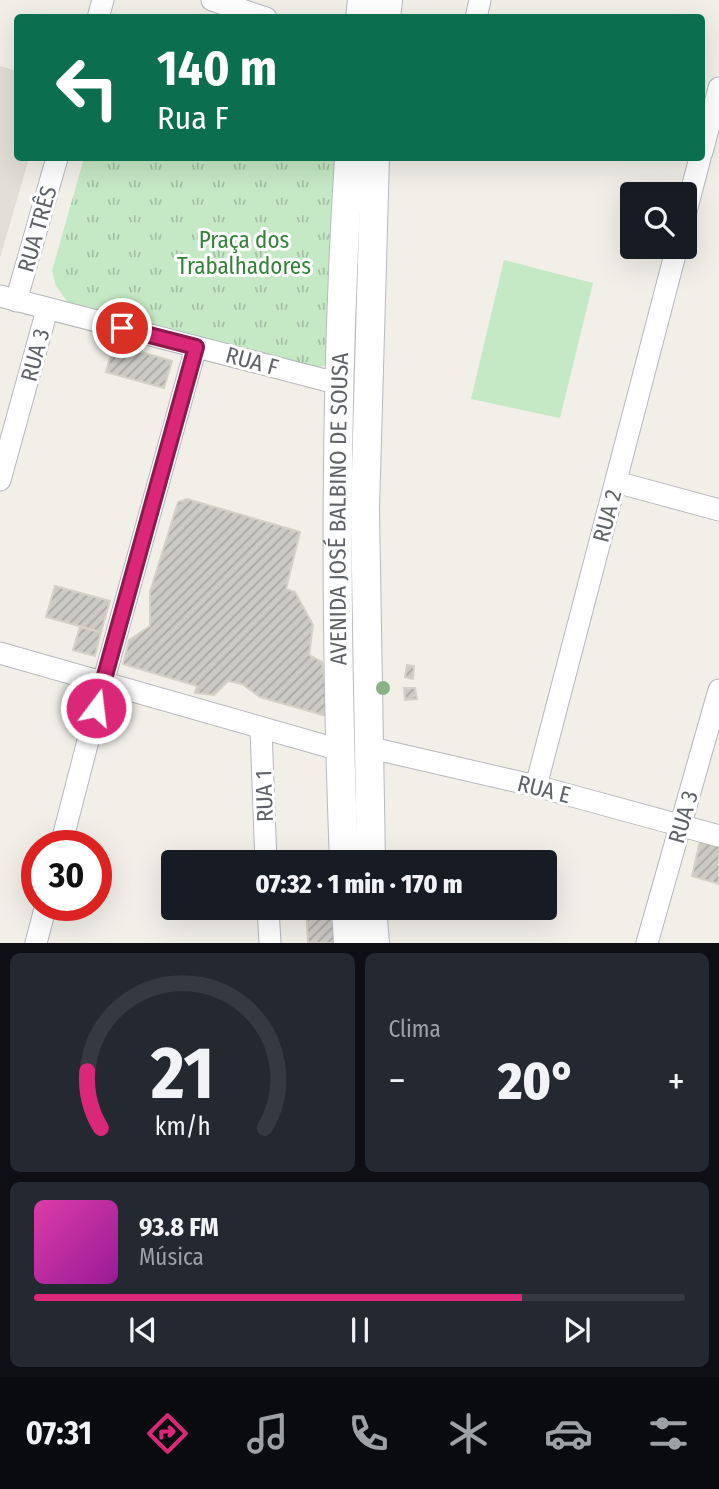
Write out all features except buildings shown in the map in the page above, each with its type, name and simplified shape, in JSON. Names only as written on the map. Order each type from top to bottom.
[{"type":"main road","name":"AVENIDA JOSÉ BALBINO DE SOUSA","points":[[345,850],[353,748],[352,509],[359,210],[350,161]]},
{"type":"main road","name":"AVENIDA JOSÉ BALBINO DE SOUSA","points":[[352,509],[341,384],[359,210],[374,161]]},
{"type":"main road","name":"AVENIDA JOSÉ BALBINO DE SOUSA","points":[[353,748],[369,850]]},
{"type":"street","points":[[212,0],[254,14]]},
{"type":"street","points":[[708,144],[719,89]]},
{"type":"street","name":"RUA TRÊS","points":[[8,299],[56,161]]},
{"type":"street","points":[[694,182],[699,161]]},
{"type":"street","name":"RUA 2","points":[[536,786],[674,259]]},
{"type":"street","name":"RUA F","points":[[8,299],[341,384]]},
{"type":"street","name":"RUA 3","points":[[0,480],[47,310]]},
{"type":"street","points":[[65,830],[196,347]]},
{"type":"street","points":[[616,482],[719,510]]},
{"type":"street","name":"RUA E","points":[[0,653],[261,730],[536,786],[719,836]]},
{"type":"street","name":"RUA 3","points":[[647,943],[719,690]]},
{"type":"street","name":"RUA 1","points":[[261,730],[266,850]]},
{"type":"street","points":[[269,920],[270,943]]},
{"type":"street","points":[[36,943],[42,921]]},
{"type":"shaded area","points":[[0,66],[14,70],[14,161],[28,161],[0,258]]},
{"type":"green space","name":"Praça dos Trabalhadores","points":[[83,161],[349,161],[327,365],[308,370],[69,304],[56,286],[52,271]]},
{"type":"green space","points":[[504,260],[593,283],[560,418],[471,399]]},
{"type":"route","points":[[96,708],[196,347],[122,328]]}]
